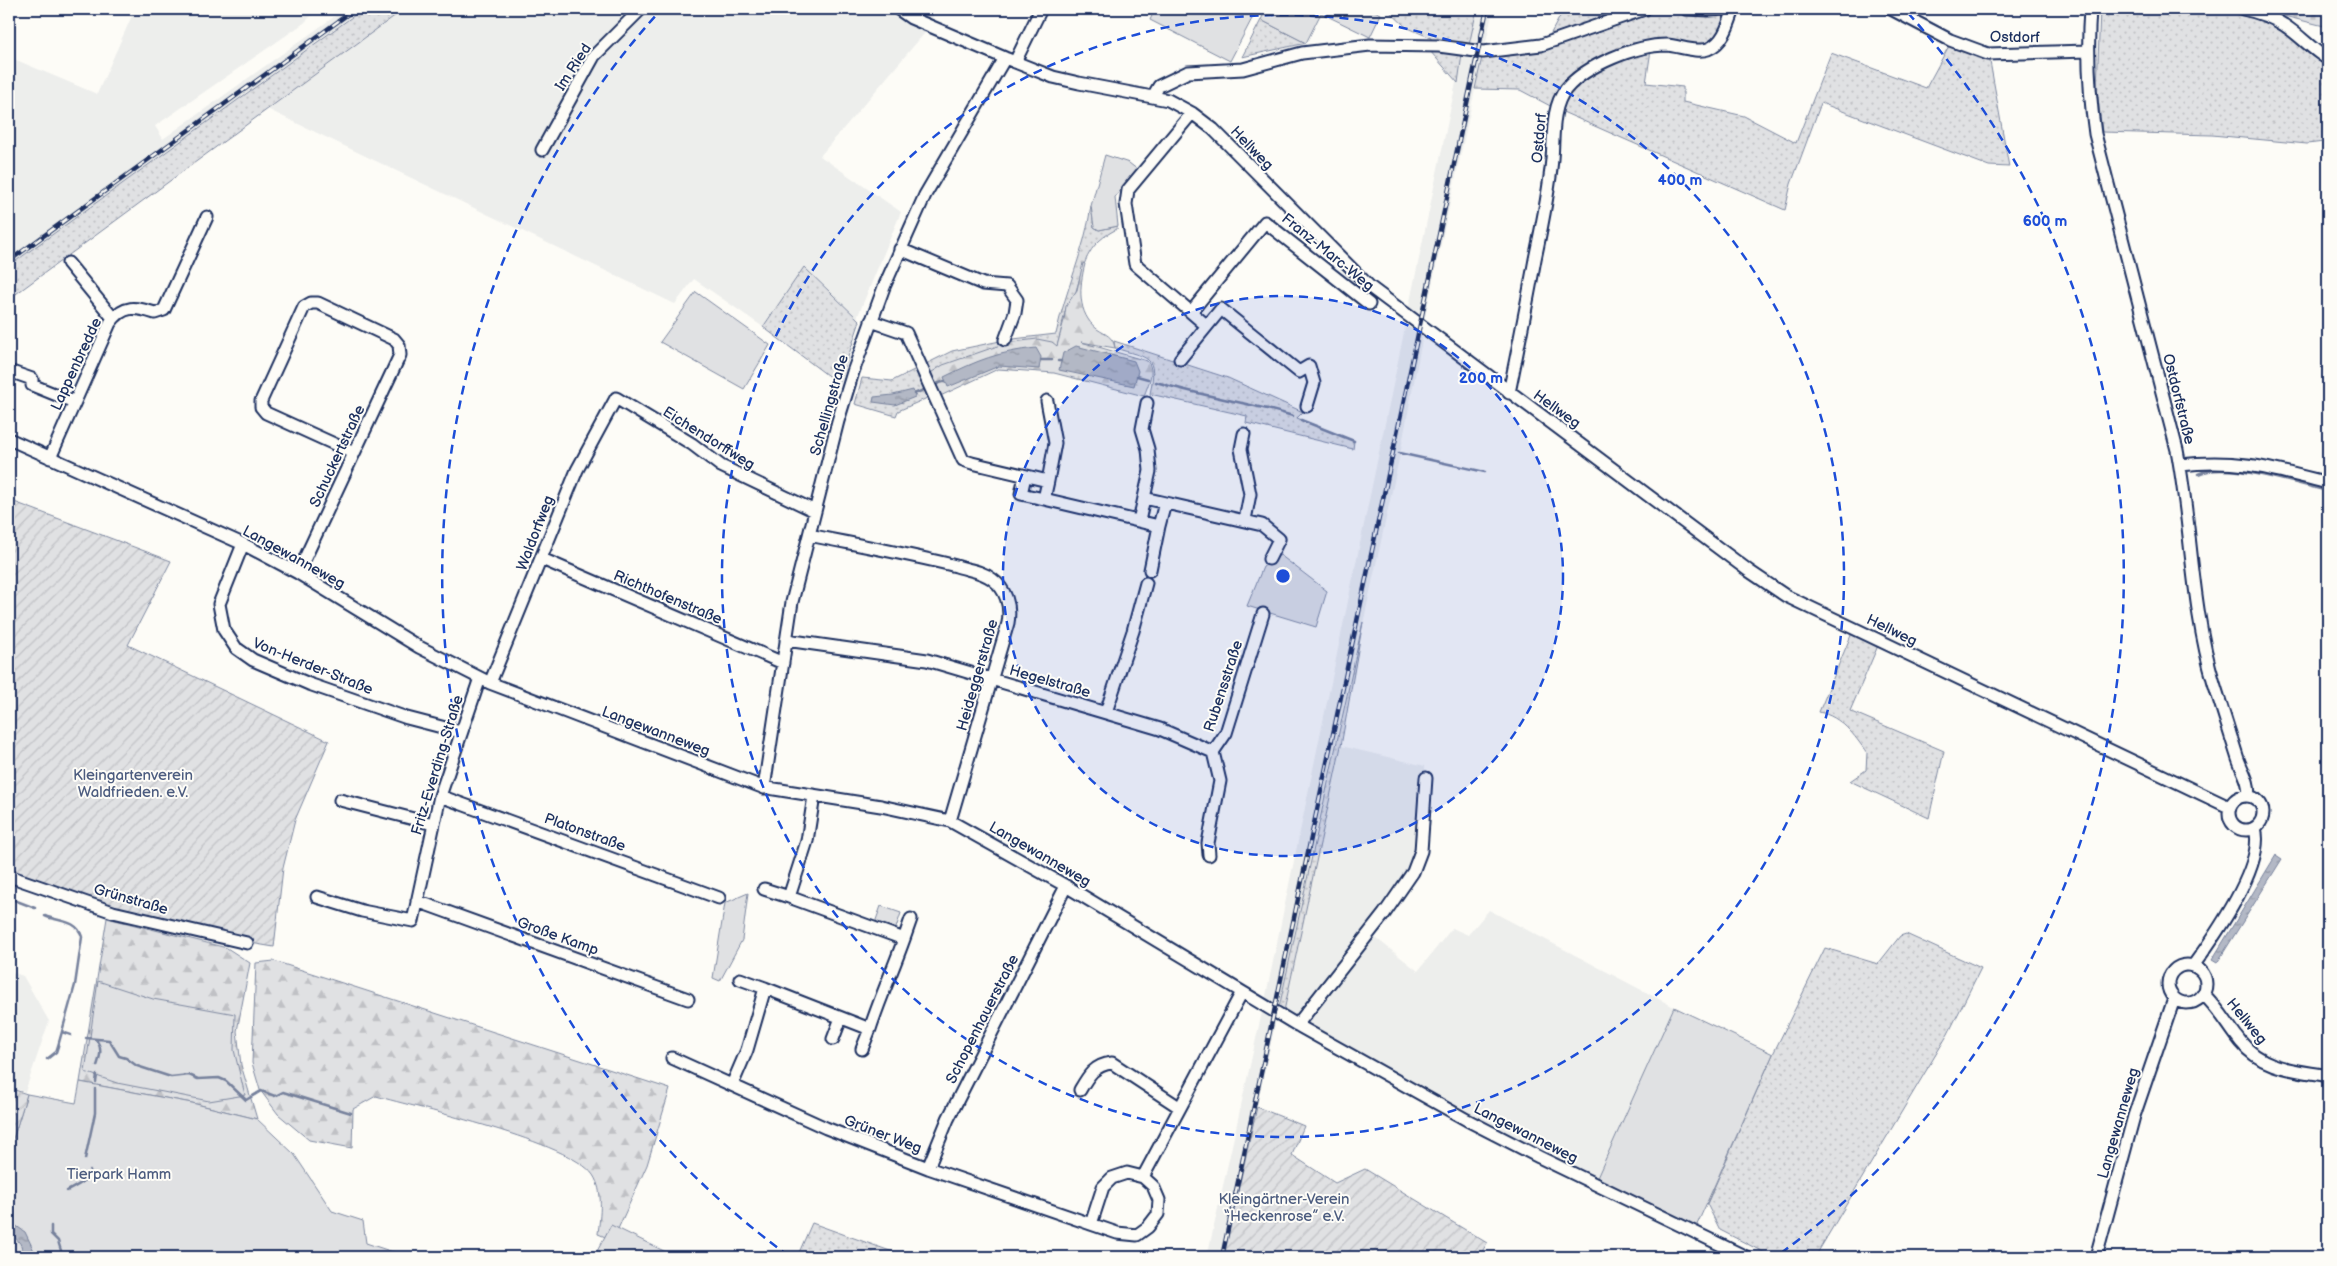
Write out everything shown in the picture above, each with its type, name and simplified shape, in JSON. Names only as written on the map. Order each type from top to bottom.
[{"type":"street","name":"Im Ried","points":[[542,150],[594,56],[641,9]]},
{"type":"street","name":"Hellweg","points":[[898,9],[911,18],[1010,60],[1079,84],[1168,100],[1192,113],[1213,129],[1370,287],[1509,393],[1749,571],[1786,596],[2229,807]]},
{"type":"street","name":"Schellingstraße","points":[[764,788],[792,602],[846,394],[900,249],[925,195],[1041,9]]},
{"type":"street","points":[[1153,96],[1159,86],[1188,72],[1244,69],[1302,53],[1370,45],[1439,46],[1479,52],[1542,45],[1645,9]]},
{"type":"street","points":[[1686,9],[1725,9]]},
{"type":"street","name":"Ostdorf","points":[[1509,393],[1546,202],[1556,109],[1564,91],[1574,80],[1626,52],[1651,46],[1707,49],[1717,44],[1726,31],[1734,9]]},
{"type":"street","name":"Ostdorf","points":[[1891,9],[1950,40],[1988,54],[2088,51]]},
{"type":"street","name":"Ostdorfstraße","points":[[2090,9],[2088,51],[2090,95],[2095,134],[2180,465],[2186,498],[2193,587],[2203,642],[2238,760],[2248,786],[2248,796]]},
{"type":"street","points":[[2244,9],[2285,25],[2313,51],[2328,59]]},
{"type":"street","points":[[1192,113],[1128,190],[1126,204],[1135,264],[1207,326]]},
{"type":"street","name":"Lappenbredde","points":[[50,458],[113,318],[123,310],[136,307],[155,313],[164,310],[207,217]]},
{"type":"street","name":"Franz-Marc-Weg","points":[[1191,312],[1265,222],[1369,304]]},
{"type":"street","points":[[900,249],[983,284],[1007,286],[1016,300],[1015,313],[1005,340]]},
{"type":"street","points":[[68,263],[113,318]]},
{"type":"street","points":[[1205,296],[1299,372],[1309,366],[1314,383],[1307,406]]},
{"type":"street","name":"Schuckertstraße","points":[[298,573],[399,359],[401,351],[394,339],[318,303],[311,303],[304,308],[263,396],[261,407],[266,413],[354,453]]},
{"type":"street","points":[[1180,359],[1221,309]]},
{"type":"street","points":[[872,321],[906,333],[963,460],[1048,481]]},
{"type":"street","points":[[9,371],[32,379],[32,385],[74,402]]},
{"type":"street","name":"Eichendorffweg","points":[[616,398],[692,444],[721,466],[815,512]]},
{"type":"street","name":"Waldorfweg","points":[[485,681],[542,559],[577,470],[616,398]]},
{"type":"street","points":[[1044,499],[1055,443],[1047,401]]},
{"type":"street","points":[[1139,521],[1150,471],[1148,449],[1142,429],[1148,403]]},
{"type":"street","points":[[1244,434],[1241,450],[1250,494],[1245,520]]},
{"type":"street","name":"Langewanneweg","points":[[9,439],[244,544],[298,573],[401,638],[485,681],[764,788],[881,806],[950,821],[1066,886],[1297,1025],[1508,1141],[1746,1257]]},
{"type":"street","points":[[2180,465],[2235,462],[2328,483]]},
{"type":"street","points":[[1025,476],[1021,494],[1159,526]]},
{"type":"street","points":[[1144,498],[1262,525],[1279,539],[1269,559]]},
{"type":"street","points":[[1150,570],[1165,502]]},
{"type":"street","name":"Heideggerstraße","points":[[809,536],[943,563],[984,574],[994,580],[1005,594],[1009,615],[992,680],[950,821]]},
{"type":"street","name":"Von-Herder-Straße","points":[[244,544],[219,604],[224,630],[236,648],[260,663],[318,687],[407,718],[461,732]]},
{"type":"street","name":"Richthofenstraße","points":[[542,559],[783,663]]},
{"type":"street","points":[[1106,712],[1133,630],[1146,582]]},
{"type":"street","name":"Rubensstraße","points":[[1209,855],[1208,843],[1220,781],[1213,752],[1226,733],[1263,614]]},
{"type":"street","name":"Hegelstraße","points":[[786,640],[927,660],[1160,729],[1213,752]]},
{"type":"street","name":"Fritz-Everding-Straße","points":[[317,897],[362,910],[413,921],[440,796],[461,732],[485,681]]},
{"type":"street","points":[[1297,1025],[1388,909],[1414,872],[1421,851],[1426,778]]},
{"type":"street","name":"Platonstraße","points":[[440,796],[719,898]]},
{"type":"street","points":[[789,897],[807,842],[814,796]]},
{"type":"street","points":[[2248,796],[2258,800],[2263,809],[2262,820],[2255,828],[2245,830],[2235,827],[2229,817],[2229,807],[2237,798],[2248,796]]},
{"type":"street","points":[[340,800],[433,824]]},
{"type":"street","points":[[2192,966],[2250,872],[2256,851],[2255,828]]},
{"type":"street","name":"Grünstraße","points":[[9,876],[113,912],[247,943]]},
{"type":"street","name":"Schopenhauerstraße","points":[[928,1168],[948,1119],[1066,886]]},
{"type":"street","points":[[764,889],[904,939]]},
{"type":"street","name":"Große Kamp","points":[[417,900],[688,999]]},
{"type":"street","points":[[862,1049],[883,989],[890,980],[911,919]]},
{"type":"street","points":[[2192,966],[2202,973],[2204,978],[2204,994],[2192,1002],[2180,1002],[2174,999],[2168,990],[2170,975],[2178,968],[2192,966]]},
{"type":"street","points":[[740,979],[870,1029]]},
{"type":"street","points":[[732,1085],[747,1050],[765,988]]},
{"type":"street","points":[[1090,1224],[1104,1187],[1112,1178],[1127,1173],[1143,1177],[1242,992]]},
{"type":"street","name":"Hellweg","points":[[2204,994],[2240,1041],[2254,1055],[2282,1068],[2328,1076]]},
{"type":"street","name":"Langewanneweg","points":[[2096,1257],[2139,1100],[2174,999]]},
{"type":"street","points":[[833,1039],[841,1018]]},
{"type":"street","name":"Grüner Weg","points":[[672,1058],[826,1128],[928,1168],[1127,1235],[1137,1235],[1148,1227],[1158,1214],[1159,1200],[1153,1186],[1143,1177]]},
{"type":"street","points":[[1080,1090],[1089,1074],[1102,1064],[1112,1063],[1180,1107]]},
{"type":"shaded area","points":[[135,9],[318,9],[304,23],[155,126],[163,139],[345,9],[363,9],[9,266],[9,57],[97,94]]},
{"type":"shaded area","points":[[404,9],[935,9],[929,28],[820,156],[901,212],[857,318],[804,267],[763,327],[694,279],[675,304],[267,109]]},
{"type":"shaded area","points":[[1477,9],[1493,9],[1485,47],[1469,45]]},
{"type":"shaded area","points":[[1462,54],[1482,57],[1424,322],[1408,311]]},
{"type":"shaded area","points":[[1406,323],[1424,329],[1400,454],[1279,1008],[1265,1000]]},
{"type":"shaded area","points":[[1341,746],[1425,766],[1427,810],[1425,848],[1372,935],[1418,971],[1452,928],[1468,935],[1489,910],[1674,1007],[1596,1180],[1452,1104],[1284,1011]]},
{"type":"shaded area","points":[[9,971],[23,976],[49,1021],[25,1092],[9,1087]]},
{"type":"shaded area","points":[[1262,1012],[1276,1021],[1223,1257],[1207,1257]]},
{"type":"green space","points":[[2205,8],[2246,14],[2272,25],[2311,56],[2328,66],[2328,159],[2324,142],[2307,144],[2212,135],[2102,132],[2097,89],[2100,9]]},
{"type":"green space","points":[[363,9],[404,9],[9,299],[9,266]]},
{"type":"green space","points":[[1155,9],[1257,9],[1230,61],[1150,20]]},
{"type":"green space","points":[[1266,9],[1371,9],[1381,14],[1370,37],[1321,13],[1306,43],[1261,20]]},
{"type":"green space","points":[[1387,9],[1477,9],[1469,45],[1462,54],[1458,83],[1429,50],[1431,38],[1406,27]]},
{"type":"green space","points":[[1564,9],[1625,9],[1550,35]]},
{"type":"green space","points":[[2256,9],[2328,9],[2328,27]]},
{"type":"green space","points":[[1651,12],[1728,14],[1718,37],[1708,45],[1666,43],[1654,45],[1623,53],[1591,66],[1577,74],[1566,84],[1559,94],[1557,106],[1564,91],[1574,81],[1602,64],[1626,53],[1651,50],[1646,83],[1683,87],[1683,102],[1744,116],[1796,143],[1831,53],[1926,88],[1951,42],[1989,56],[2009,167],[1989,166],[1821,103],[1791,184],[1785,210],[1556,109],[1520,90],[1475,89],[1482,57],[1547,47],[1615,21]]},
{"type":"green space","points":[[1261,20],[1306,43],[1242,57]]},
{"type":"green space","points":[[1105,155],[1129,163],[1138,170],[1115,197],[1118,226],[1099,230],[1094,227],[1091,206]]},
{"type":"green space","points":[[1091,206],[1094,227],[1099,230],[1118,226],[1117,229],[1094,246],[1086,260],[1076,291],[1066,308],[1057,346],[1006,343],[934,395],[898,411],[896,416],[855,404],[862,378],[892,381],[952,351],[1005,340],[1056,334],[1084,239]]},
{"type":"green space","points":[[1083,263],[1085,264],[1081,299],[1086,315],[1090,323],[1111,338],[1115,348],[1081,342],[1147,361],[1150,365],[1151,373],[1144,396],[1054,373],[998,369],[936,398],[926,376],[943,365],[1006,343],[1037,339],[1052,342],[1057,346],[1066,306],[1077,290]]},
{"type":"green space","points":[[804,267],[860,321],[839,384],[763,327]]},
{"type":"green space","points":[[696,292],[770,345],[744,389],[660,342]]},
{"type":"green space","points":[[1114,341],[1228,378],[1303,412],[1297,418],[1354,441],[1353,449],[1246,423],[1247,416],[1150,394],[1153,371],[1148,360],[1115,348]]},
{"type":"green space","name":"Kleingartenverein Waldfrieden. e.V.","points":[[9,500],[171,561],[128,645],[329,741],[295,820],[283,868],[274,947],[207,934],[174,925],[107,906],[9,874]]},
{"type":"green space","points":[[1280,555],[1327,591],[1316,627],[1247,606],[1263,567]]},
{"type":"green space","points":[[1363,622],[1341,746],[1284,1011],[1279,1008]]},
{"type":"green space","points":[[1854,628],[1880,641],[1850,711],[1944,751],[1929,818],[1850,781],[1866,770],[1867,753],[1841,722],[1819,712]]},
{"type":"green space","points":[[748,893],[742,940],[720,981],[713,978],[725,903]]},
{"type":"green space","points":[[881,906],[901,913],[895,931],[878,925],[876,920]]},
{"type":"green space","points":[[107,918],[227,948],[250,963],[237,1031],[241,1065],[257,1119],[192,1103],[80,1082]]},
{"type":"green space","points":[[1906,934],[1981,968],[1948,1034],[1815,1257],[1776,1257],[1720,1230],[1707,1204],[1773,1054],[1825,948],[1878,964],[1900,936]]},
{"type":"green space","points":[[274,961],[670,1089],[647,1165],[613,1240],[598,1234],[600,1196],[593,1175],[579,1163],[556,1150],[526,1139],[376,1096],[353,1109],[352,1148],[309,1140],[278,1114],[260,1090],[252,1063],[256,963]]},
{"type":"green space","points":[[98,981],[153,999],[235,1014],[234,1050],[245,1095],[209,1101],[117,1083],[85,1072]]},
{"type":"green space","points":[[1674,1007],[1773,1054],[1696,1227],[1596,1180]]},
{"type":"green space","name":"Tierpark Hamm","points":[[80,1082],[192,1103],[257,1119],[294,1154],[332,1211],[363,1221],[366,1243],[408,1257],[9,1257],[9,1152],[27,1094],[76,1103]]},
{"type":"green space","points":[[9,1088],[27,1094],[9,1152]]},
{"type":"green space","name":"Kleingärtner-Verein “Heckenrose” e.V.","points":[[1257,1107],[1304,1126],[1292,1155],[1335,1183],[1365,1169],[1487,1243],[1479,1257],[1223,1257]]},
{"type":"green space","points":[[812,1223],[907,1257],[797,1257]]},
{"type":"green space","points":[[611,1225],[676,1257],[594,1257]]},
{"type":"water","points":[[1076,346],[1134,361],[1138,371],[1134,386],[1059,370],[1063,353]]},
{"type":"water","points":[[1036,348],[1041,357],[1039,369],[999,366],[948,387],[944,377],[988,358]]},
{"type":"water","points":[[913,390],[915,397],[895,405],[873,402],[874,397]]},
{"type":"water","points":[[2276,855],[2282,859],[2217,963],[2212,960]]},
{"type":"water","points":[[9,1221],[25,1232],[37,1257],[15,1257],[22,1252],[22,1249],[18,1241],[9,1232]]},
{"type":"waterway","points":[[1041,360],[1052,360]]},
{"type":"waterway","points":[[1137,376],[1148,379]]},
{"type":"waterway","points":[[934,385],[945,381]]},
{"type":"waterway","points":[[1156,382],[1293,416]]},
{"type":"waterway","points":[[914,394],[926,389]]},
{"type":"waterway","points":[[1301,420],[1354,441]]},
{"type":"waterway","points":[[1399,453],[1485,472]]},
{"type":"waterway","points":[[2198,474],[2226,470],[2244,472],[2328,491]]},
{"type":"waterway","points":[[9,898],[35,908]]},
{"type":"waterway","points":[[45,916],[72,924],[80,931],[82,937],[75,985],[58,1046],[56,1052],[47,1059]]},
{"type":"waterway","points":[[62,1032],[71,1035]]},
{"type":"waterway","points":[[86,1038],[109,1040],[119,1056],[126,1058],[137,1066],[171,1077],[189,1075],[198,1079],[219,1078],[226,1081],[246,1100],[261,1091],[275,1096],[283,1092],[351,1113]]},
{"type":"waterway","points":[[96,1040],[100,1049],[97,1066]]},
{"type":"waterway","points":[[96,1082],[97,1075]]},
{"type":"waterway","points":[[85,1159],[95,1113],[95,1089]]},
{"type":"waterway","points":[[67,1191],[85,1180],[90,1170]]},
{"type":"waterway","points":[[51,1226],[51,1234],[58,1241],[63,1257]]},
{"type":"railway","points":[[9,261],[355,9]]},
{"type":"railway","points":[[1222,1257],[1487,9]]}]
